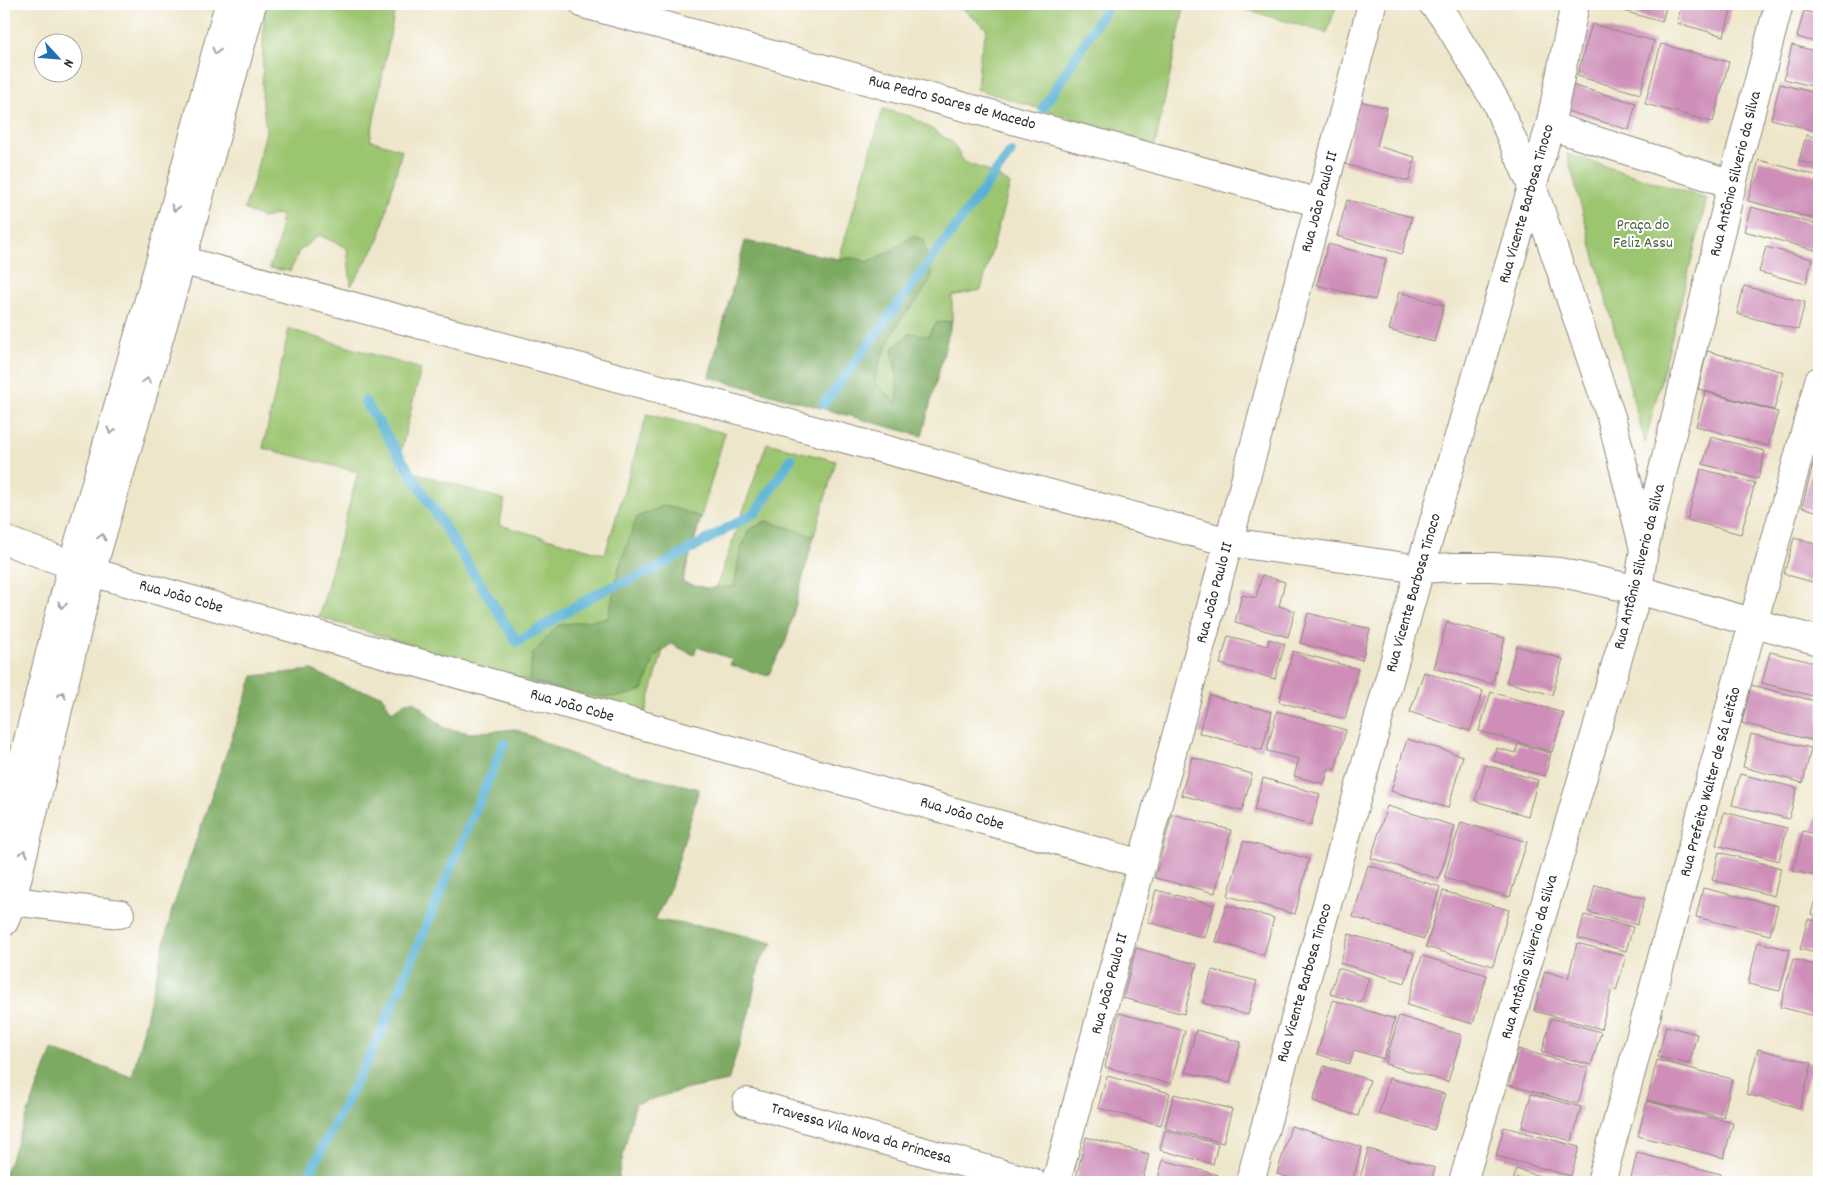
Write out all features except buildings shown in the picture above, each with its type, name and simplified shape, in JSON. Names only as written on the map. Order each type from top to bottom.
[{"type":"street","points":[[172,257],[229,4]]},
{"type":"street","points":[[4,836],[172,257],[252,4]]},
{"type":"street","name":"Rua Pedro Soares de Macedo","points":[[584,4],[1320,203]]},
{"type":"street","name":"Rua João Paulo II","points":[[1056,1182],[1372,4]]},
{"type":"street","points":[[1433,4],[1445,18],[1496,102],[1532,186],[1611,417],[1644,549]]},
{"type":"street","name":"Rua Vicente Barbosa Tinoco","points":[[1250,1182],[1420,569],[1550,126],[1575,4]]},
{"type":"street","name":"Rua Antônio Silverio da Silva","points":[[1463,1182],[1638,590],[1644,549],[1732,184],[1779,4]]},
{"type":"street","points":[[1550,126],[1732,184]]},
{"type":"street","points":[[172,257],[1229,542],[1420,569],[1455,566],[1559,572],[1715,610],[1819,641]]},
{"type":"street","name":"Rua Prefeito Walter de Sá Leitão","points":[[1601,1182],[1819,382]]},
{"type":"street","name":"Rua João Cobe","points":[[4,540],[82,569],[1142,864]]},
{"type":"street","points":[[82,569],[7,907],[120,914]]},
{"type":"street","name":"Travessa Vila Nova da Princesa","points":[[747,1102],[1032,1182]]},
{"type":"green space","points":[[264,4],[396,4],[370,140],[402,150],[379,240],[351,286],[347,248],[319,235],[299,251],[290,271],[269,268],[279,242],[281,214],[263,218],[244,209],[253,184],[266,132],[262,96]]},
{"type":"green space","points":[[962,4],[1185,4],[1155,145],[977,89],[980,54],[987,29],[963,9]]},
{"type":"green space","points":[[1226,4],[1337,4],[1327,33]]},
{"type":"green space","points":[[883,109],[912,117],[952,142],[964,162],[986,170],[1010,184],[981,290],[952,296],[952,321],[936,323],[928,337],[892,349],[897,377],[898,404],[874,382],[882,355],[900,320],[920,297],[913,236],[892,250],[868,262],[854,258],[839,259]]},
{"type":"green space","name":"Praça do Feliz Assu","points":[[1567,154],[1707,199],[1645,443]]},
{"type":"green space","points":[[913,236],[923,240],[932,276],[920,297],[900,320],[882,355],[874,382],[897,404],[897,377],[892,349],[910,333],[928,336],[936,323],[952,321],[922,436],[709,377],[745,241],[839,259],[854,258],[868,262],[892,250]]},
{"type":"green space","points":[[289,329],[421,369],[397,467],[505,500],[499,525],[605,554],[647,414],[725,433],[644,717],[319,617],[358,472],[263,448]]},
{"type":"green space","points":[[767,443],[836,461],[814,536],[766,521],[749,530],[740,552],[734,587],[716,588]]},
{"type":"green space","points":[[665,505],[701,517],[682,582],[707,588],[734,587],[740,552],[749,530],[766,521],[814,536],[786,641],[768,676],[730,665],[732,659],[697,647],[694,655],[671,644],[655,656],[643,690],[628,695],[613,697],[592,696],[529,682],[532,655],[558,625],[608,618],[619,567],[637,517]]},
{"type":"green space","points":[[312,670],[348,687],[381,695],[392,712],[405,702],[414,701],[444,728],[471,733],[515,729],[587,761],[699,789],[671,886],[655,920],[714,928],[773,943],[760,961],[749,1013],[728,1081],[683,1090],[635,1104],[617,1182],[4,1182],[4,1176],[52,1050],[132,1077],[172,910],[253,676]]},
{"type":"waterway","points":[[1043,108],[1109,4]]},
{"type":"waterway","points":[[824,404],[1011,152]]},
{"type":"waterway","points":[[365,401],[517,642],[596,594],[655,569],[756,512],[791,459]]},
{"type":"waterway","points":[[305,1182],[380,1035],[504,743]]}]
